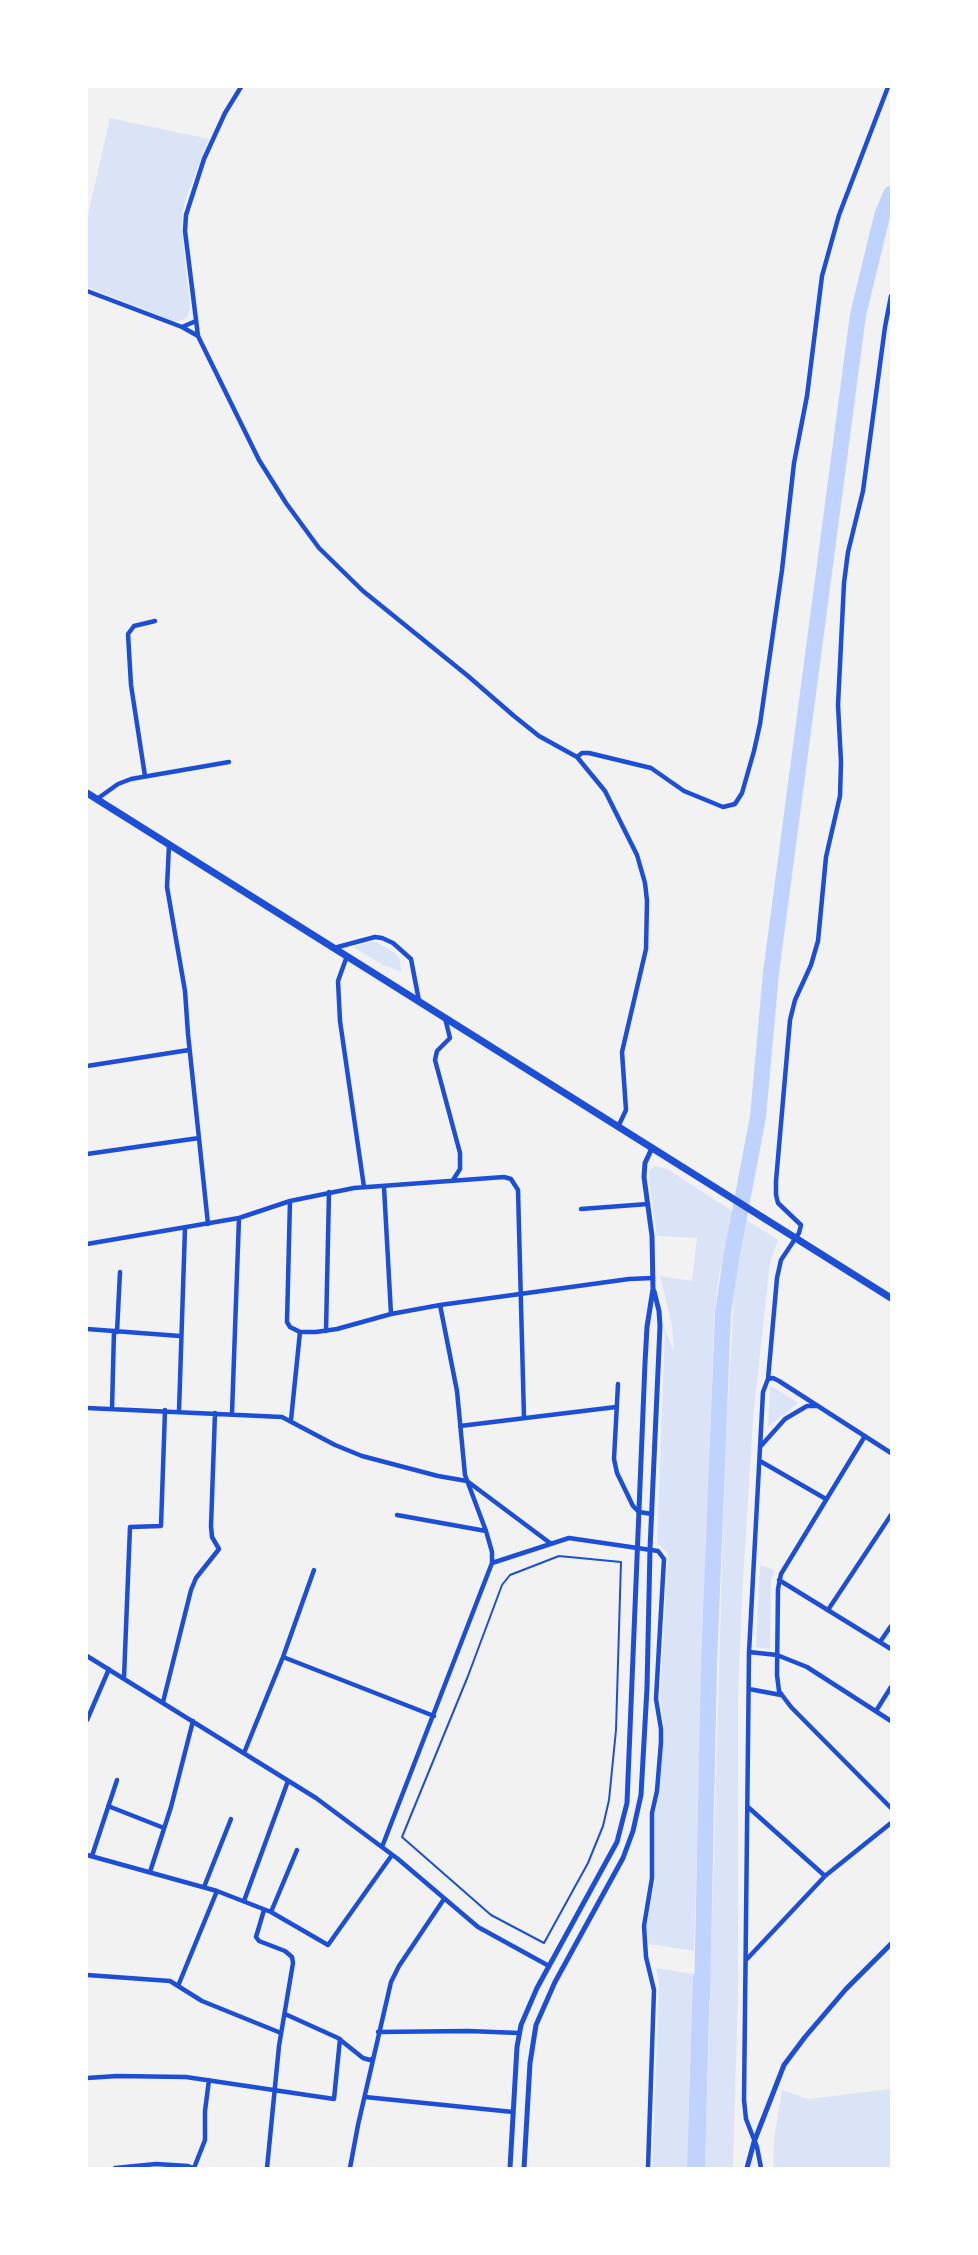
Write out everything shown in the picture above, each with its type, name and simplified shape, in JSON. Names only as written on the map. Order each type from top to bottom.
[{"type":"main road","points":[[87,793],[891,1298]]},
{"type":"street","points":[[241,87],[212,140],[186,214],[185,231],[198,336],[259,460],[286,503],[319,548],[363,591],[514,716],[539,736],[577,757],[605,791],[642,868],[646,892],[646,949],[622,1052],[626,1110],[618,1127]]},
{"type":"street","points":[[577,757],[582,753],[589,753],[651,768],[684,791],[723,807],[735,804],[742,793],[760,723],[782,570],[794,463],[807,396],[822,276],[839,215],[888,87]]},
{"type":"street","points":[[87,291],[182,327],[198,336]]},
{"type":"street","points":[[761,2168],[746,2119],[744,2100],[749,1652],[764,1389],[768,1379],[777,1278],[781,1260],[796,1238],[801,1225],[780,1206],[776,1195],[792,1010],[811,965],[818,941],[826,857],[840,796],[838,705],[844,583],[848,552],[863,491],[891,296]]},
{"type":"street","points":[[182,327],[196,321]]},
{"type":"street","points":[[145,776],[131,685],[128,634],[134,626],[155,621]]},
{"type":"street","points":[[97,799],[118,784],[145,776],[229,762]]},
{"type":"street","points":[[170,845],[167,887],[184,980],[189,1050],[208,1224]]},
{"type":"street","points":[[333,948],[375,937],[393,943],[411,959],[419,1001]]},
{"type":"street","points":[[347,956],[338,981],[340,1021],[364,1187]]},
{"type":"street","points":[[445,1018],[450,1038],[437,1051],[435,1060],[460,1153],[460,1169],[453,1180]]},
{"type":"street","points":[[87,1066],[189,1050]]},
{"type":"street","points":[[87,1154],[199,1138]]},
{"type":"street","points":[[510,2168],[519,2033],[526,2011],[618,1842],[627,1803],[647,1327],[653,1289],[652,1236],[644,1170],[652,1148]]},
{"type":"street","points":[[87,1244],[239,1218],[290,1201],[329,1192],[364,1187],[504,1177],[515,1183],[518,1190],[524,1418]]},
{"type":"street","points":[[384,1187],[391,1314]]},
{"type":"street","points":[[326,1331],[329,1192]]},
{"type":"street","points":[[290,1201],[287,1322],[290,1327],[300,1332],[326,1331],[391,1314],[440,1305],[628,1279],[653,1278]]},
{"type":"street","points":[[581,1209],[648,1204]]},
{"type":"street","points":[[232,1413],[239,1218]]},
{"type":"street","points":[[178,1411],[185,1228]]},
{"type":"street","points":[[112,1409],[120,1272]]},
{"type":"street","points":[[524,2168],[529,2076],[534,2034],[549,1995],[618,1869],[630,1840],[641,1795],[660,1326],[659,1311],[653,1289]]},
{"type":"street","points":[[382,1847],[492,1563],[492,1552],[486,1531],[467,1481],[463,1463],[455,1381],[440,1305]]},
{"type":"street","points":[[87,1329],[180,1336]]},
{"type":"street","points":[[291,1420],[300,1332]]},
{"type":"street","points":[[768,1379],[777,1380],[891,1454]]},
{"type":"street","points":[[618,1384],[616,1466],[633,1506],[639,1512],[652,1514]]},
{"type":"street","points":[[760,1446],[775,1429],[796,1412],[807,1406],[819,1406]]},
{"type":"street","points":[[460,1426],[616,1407]]},
{"type":"street","points":[[87,1408],[232,1413],[276,1416],[291,1420],[335,1445],[362,1456],[438,1476],[467,1481],[550,1543]]},
{"type":"street","points":[[124,1678],[130,1527],[160,1526],[165,1410]]},
{"type":"street","points":[[163,1702],[191,1590],[196,1578],[219,1549],[212,1537],[211,1526],[215,1413]]},
{"type":"street","points":[[865,1436],[785,1566],[779,1580],[777,1683],[781,1695],[800,1718],[891,1808]]},
{"type":"street","points":[[760,1461],[826,1500]]},
{"type":"street","points":[[397,1515],[486,1531]]},
{"type":"street","points":[[828,1610],[891,1515]]},
{"type":"street","points":[[492,1563],[569,1538],[637,1546],[658,1551],[664,1559],[657,1699],[662,1729],[657,1791],[652,1813],[652,1878],[644,1926],[646,1957],[654,1990],[648,2168]]},
{"type":"street","points":[[244,1753],[283,1657],[314,1570]]},
{"type":"street","points":[[779,1580],[891,1649]]},
{"type":"street","points":[[880,1642],[891,1626]]},
{"type":"street","points":[[749,1652],[777,1655],[807,1667],[891,1721]]},
{"type":"street","points":[[87,1656],[288,1780],[392,1854],[489,1934],[549,1966]]},
{"type":"street","points":[[283,1657],[434,1716]]},
{"type":"street","points":[[87,1720],[109,1670]]},
{"type":"street","points":[[876,1711],[891,1687]]},
{"type":"street","points":[[749,1689],[781,1695]]},
{"type":"street","points":[[646,1702],[657,1699]]},
{"type":"street","points":[[150,1872],[171,1807],[193,1721]]},
{"type":"street","points":[[117,1780],[90,1855],[204,1887],[244,1901],[271,1912],[328,1945],[392,1854]]},
{"type":"street","points":[[244,1901],[288,1780]]},
{"type":"street","points":[[108,1806],[164,1828]]},
{"type":"street","points":[[748,1807],[825,1876]]},
{"type":"street","points":[[204,1887],[231,1819]]},
{"type":"street","points":[[746,1959],[825,1876],[891,1823]]},
{"type":"street","points":[[271,1912],[297,1850]]},
{"type":"street","points":[[178,1986],[217,1891]]},
{"type":"street","points":[[350,2168],[378,2032],[393,1977],[444,1899]]},
{"type":"street","points":[[264,1910],[256,1937],[259,1941],[285,1951],[293,1963],[281,2033],[267,2168]]},
{"type":"street","points":[[747,2168],[779,2074],[792,2053],[846,1989],[891,1944]]},
{"type":"street","points":[[87,1975],[170,1982],[202,2001],[281,2033]]},
{"type":"street","points":[[285,2014],[340,2039],[363,2058],[370,2061],[373,2058]]},
{"type":"street","points":[[378,2032],[519,2033]]},
{"type":"street","points":[[87,2078],[137,2076],[209,2080],[334,2099],[340,2039]]},
{"type":"street","points":[[115,2168],[156,2164],[194,2168],[205,2140],[205,2110],[209,2080]]},
{"type":"street","points":[[365,2097],[513,2112]]},
{"type":"lane","points":[[559,1556],[621,1562],[616,1730],[607,1812],[600,1836],[588,1863],[544,1943],[491,1915],[402,1837],[505,1581],[510,1575],[559,1556]]},
{"type":"shaded area","points":[[110,118],[209,139],[182,212],[190,308],[187,318],[180,321],[173,321],[87,287],[87,219]]},
{"type":"shaded area","points":[[376,942],[395,953],[399,958],[402,972],[383,965],[353,947]]},
{"type":"shaded area","points":[[654,1166],[667,1169],[734,1212],[718,1280],[714,1321],[694,1951],[649,1944],[646,1928],[655,1882],[655,1813],[660,1791],[664,1728],[660,1696],[668,1556],[667,1552],[657,1543],[665,1329],[674,1352],[672,1325],[660,1276],[692,1281],[697,1238],[657,1236],[649,1180],[649,1172]]},
{"type":"shaded area","points":[[746,1220],[778,1240],[770,1262],[753,1419],[742,1597],[738,1700],[738,1993],[733,2168],[705,2168],[725,1455],[736,1263]]},
{"type":"shaded area","points":[[770,1387],[798,1403],[768,1427]]},
{"type":"shaded area","points":[[760,1565],[775,1570],[771,1580],[770,1649],[756,1647]]},
{"type":"shaded area","points":[[656,1968],[693,1974],[687,2168],[652,2168],[659,1985]]},
{"type":"shaded area","points":[[891,2089],[891,2168],[773,2168],[774,2139],[782,2090],[808,2099]]},
{"type":"water","points":[[693,1974],[710,1975],[705,2168],[687,2168]]},
{"type":"waterway","points":[[702,1997],[709,1666],[723,1313],[758,1117],[771,973],[858,315],[882,216],[891,194]]}]
